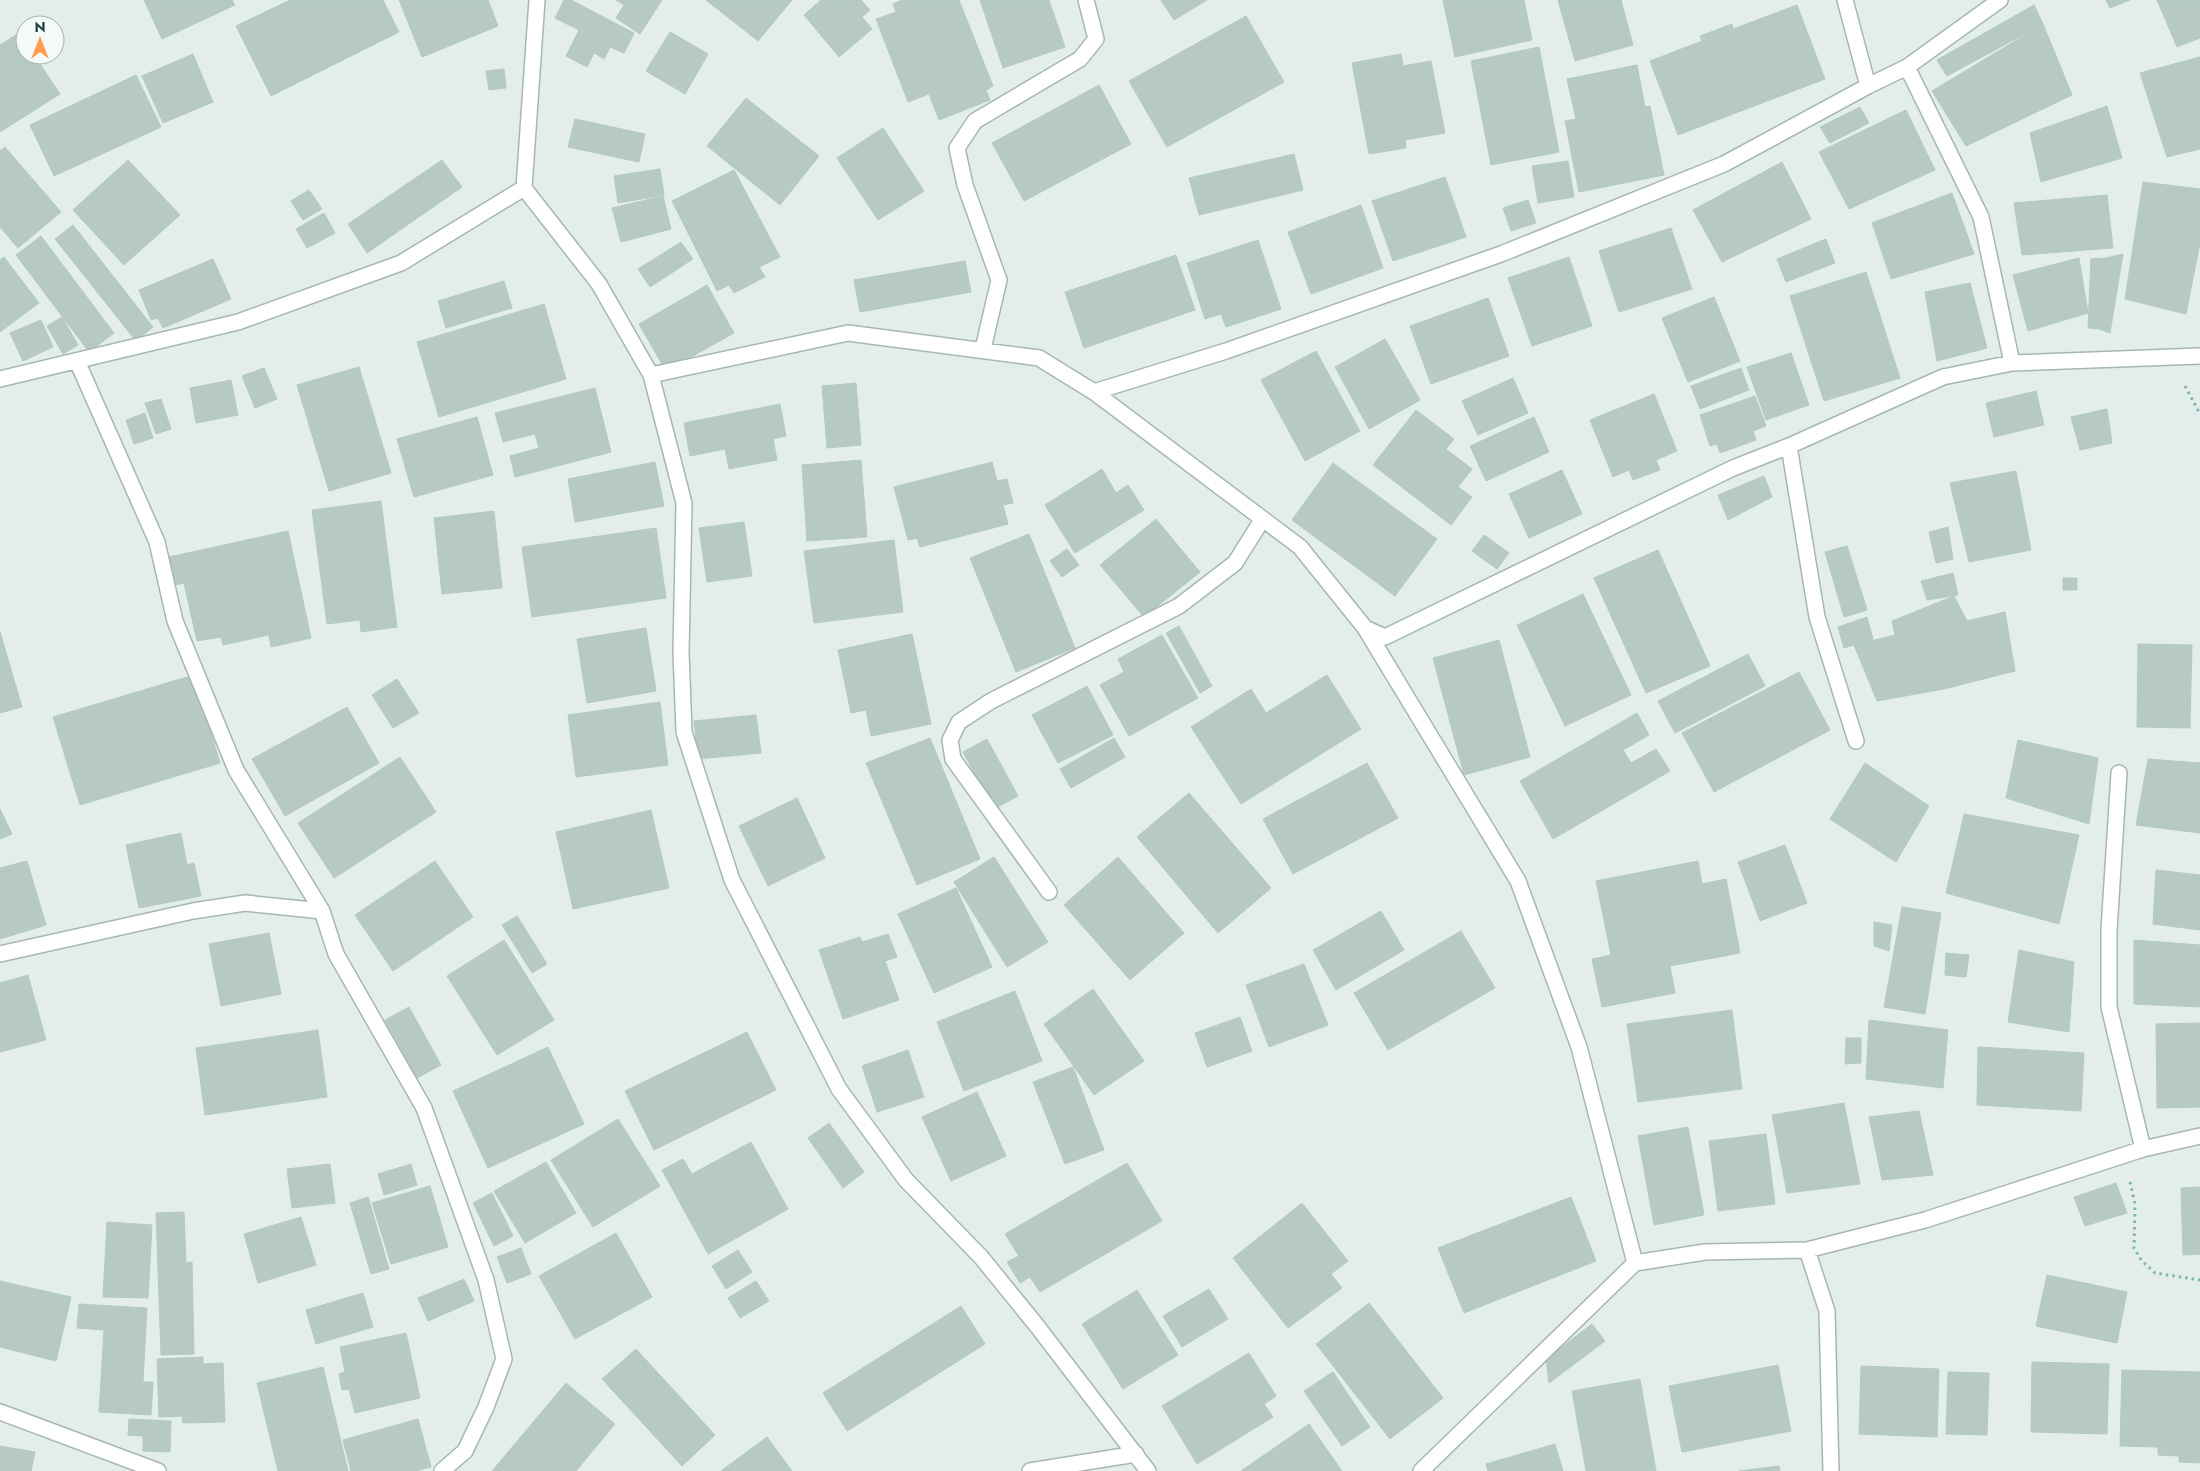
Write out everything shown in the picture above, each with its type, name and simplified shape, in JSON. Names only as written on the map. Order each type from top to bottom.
[{"type":"street","points":[[538,0],[524,188],[599,284],[651,375],[684,503],[681,652],[684,732],[732,880],[839,1089],[906,1180],[981,1257],[1148,1471]]},
{"type":"street","points":[[983,349],[1000,280],[965,186],[957,148],[975,121],[1080,59],[1096,39],[1086,0]]},
{"type":"street","points":[[1845,0],[1868,86]]},
{"type":"street","points":[[1094,392],[1226,351],[1501,254],[1724,164],[1907,67],[2000,0]]},
{"type":"street","points":[[1907,67],[1982,217],[2012,363]]},
{"type":"street","points":[[0,379],[238,322],[401,263],[524,188]]},
{"type":"street","points":[[651,375],[848,333],[983,349],[1039,358],[1094,392],[1300,547],[1366,628],[1518,881],[1579,1048],[1634,1263]]},
{"type":"street","points":[[1366,628],[1385,637],[1734,468],[1789,446],[1942,377],[2012,363],[2200,356]]},
{"type":"street","points":[[77,361],[157,542],[174,621],[236,770],[322,911],[336,954],[424,1108],[486,1280],[504,1359],[486,1407],[465,1451],[442,1471]]},
{"type":"street","points":[[1789,446],[1817,618],[1856,741]]},
{"type":"street","points":[[1049,892],[953,759],[950,740],[959,722],[991,701],[1179,606],[1235,563],[1262,520]]},
{"type":"street","points":[[2119,773],[2109,930],[2109,1007],[2143,1148]]},
{"type":"street","points":[[0,954],[175,914],[245,904],[322,911]]},
{"type":"street","points":[[1421,1471],[1634,1263],[1705,1252],[1807,1250],[1925,1220],[2143,1148],[2200,1136]]},
{"type":"street","points":[[1807,1250],[1827,1311],[1831,1471]]},
{"type":"street","points":[[0,1412],[158,1471]]},
{"type":"street","points":[[1030,1471],[1136,1454]]},
{"type":"path","points":[[2124,1155],[2135,1204],[2134,1248],[2142,1262],[2155,1273],[2200,1280]]},
{"type":"building","points":[[144,0],[232,0],[235,5],[162,39]]},
{"type":"building","points":[[290,0],[383,0],[399,32],[271,96],[236,26]]},
{"type":"building","points":[[399,0],[488,0],[498,26],[422,57]]},
{"type":"building","points":[[564,0],[571,0],[634,33],[624,53],[610,47],[604,59],[594,53],[587,67],[566,56],[579,30],[555,18]]},
{"type":"building","points":[[616,0],[662,0],[640,34],[616,18],[624,5]]},
{"type":"building","points":[[706,0],[792,0],[758,41]]},
{"type":"building","points":[[821,0],[861,0],[870,10],[862,17],[872,29],[839,57],[804,15]]},
{"type":"building","points":[[902,0],[959,0],[993,86],[986,90],[990,100],[939,120],[929,94],[908,102],[876,19],[896,12],[893,4]]},
{"type":"building","points":[[980,0],[1049,0],[1065,47],[1003,68]]},
{"type":"building","points":[[1161,0],[1207,0],[1174,20]]},
{"type":"building","points":[[1443,0],[1524,0],[1532,40],[1455,57]]},
{"type":"building","points":[[1558,0],[1621,0],[1633,45],[1575,61]]},
{"type":"building","points":[[2106,0],[2130,0],[2110,8]]},
{"type":"building","points":[[2157,0],[2200,0],[2200,38],[2177,47]]},
{"type":"building","points":[[1797,5],[1825,79],[1678,135],[1650,61],[1702,41],[1700,36],[1732,24],[1733,29]]},
{"type":"building","points":[[2034,5],[2043,24],[1947,76],[1937,60]]},
{"type":"building","points":[[1246,16],[1284,82],[1167,147],[1129,81]]},
{"type":"building","points":[[2043,24],[2072,95],[1966,146],[1932,91]]},
{"type":"building","points":[[670,32],[708,54],[685,94],[646,71]]},
{"type":"building","points":[[15,36],[15,65],[41,65],[60,94],[0,132],[0,45]]},
{"type":"building","points":[[1539,47],[1559,152],[1491,165],[1471,61]]},
{"type":"building","points":[[193,54],[213,102],[163,123],[142,76]]},
{"type":"building","points":[[1401,54],[1403,66],[1431,61],[1445,133],[1405,140],[1406,148],[1369,154],[1352,63]]},
{"type":"building","points":[[2200,57],[2200,149],[2167,157],[2140,73]]},
{"type":"building","points":[[1637,65],[1645,107],[1650,106],[1664,175],[1579,192],[1565,121],[1576,119],[1567,79]]},
{"type":"building","points":[[504,69],[506,88],[489,90],[486,71]]},
{"type":"building","points":[[136,75],[161,127],[54,176],[30,125]]},
{"type":"building","points":[[1099,85],[1131,144],[1024,201],[992,143]]},
{"type":"building","points":[[746,98],[819,156],[780,205],[707,146]]},
{"type":"building","points":[[2107,106],[2122,158],[2041,182],[2030,133]]},
{"type":"building","points":[[1860,107],[1869,123],[1830,143],[1820,127]]},
{"type":"building","points":[[1906,110],[1935,170],[1849,209],[1819,152]]},
{"type":"building","points":[[575,119],[645,134],[639,162],[568,147]]},
{"type":"building","points":[[883,128],[924,191],[878,220],[837,158]]},
{"type":"building","points":[[5,147],[61,212],[18,248],[0,227],[0,151]]},
{"type":"building","points":[[1294,154],[1303,190],[1199,215],[1189,178]]},
{"type":"building","points":[[128,160],[180,215],[124,265],[73,210]]},
{"type":"building","points":[[442,160],[462,187],[367,253],[348,224]]},
{"type":"building","points":[[1568,161],[1574,197],[1538,203],[1532,166]]},
{"type":"building","points":[[1782,162],[1811,219],[1722,262],[1693,210]]},
{"type":"building","points":[[660,169],[664,195],[618,203],[614,176]]},
{"type":"building","points":[[734,170],[780,257],[759,267],[765,277],[734,293],[729,285],[717,291],[672,201]]},
{"type":"building","points":[[1445,177],[1466,237],[1393,261],[1372,201]]},
{"type":"building","points":[[2143,182],[2200,189],[2200,243],[2186,314],[2125,299]]},
{"type":"building","points":[[309,190],[322,209],[303,220],[291,201]]},
{"type":"building","points":[[1952,193],[1974,254],[1891,279],[1872,223]]},
{"type":"building","points":[[2107,195],[2113,248],[2022,255],[2014,203]]},
{"type":"building","points":[[663,196],[671,229],[621,242],[612,208]]},
{"type":"building","points":[[1528,200],[1536,223],[1511,231],[1503,208]]},
{"type":"building","points":[[1361,205],[1383,268],[1311,294],[1288,232]]},
{"type":"building","points":[[324,213],[335,233],[307,248],[296,229]]},
{"type":"building","points":[[73,225],[153,327],[136,341],[55,239]]},
{"type":"building","points":[[1671,228],[1692,289],[1619,312],[1599,251]]},
{"type":"building","points":[[41,236],[114,333],[89,352],[16,255]]},
{"type":"building","points":[[1826,239],[1835,263],[1786,282],[1777,259]]},
{"type":"building","points":[[1258,240],[1281,309],[1226,327],[1221,314],[1205,319],[1187,263]]},
{"type":"building","points":[[681,242],[693,259],[650,287],[638,269]]},
{"type":"building","points":[[2123,254],[2110,333],[2099,329],[2106,258]]},
{"type":"building","points":[[1176,255],[1195,310],[1084,348],[1065,292]]},
{"type":"building","points":[[4,257],[39,303],[0,332],[0,260]]},
{"type":"building","points":[[1569,257],[1592,326],[1532,346],[1508,278]]},
{"type":"building","points":[[2079,258],[2088,313],[2028,331],[2013,275]]},
{"type":"building","points":[[2106,258],[2099,329],[2088,328],[2091,259]]},
{"type":"building","points":[[213,259],[231,299],[163,328],[158,318],[151,320],[139,290]]},
{"type":"building","points":[[965,261],[971,292],[860,312],[854,280]]},
{"type":"building","points":[[1866,272],[1900,378],[1824,401],[1790,296]]},
{"type":"building","points":[[504,281],[512,308],[446,328],[438,301]]},
{"type":"building","points":[[1970,283],[1987,348],[1937,361],[1925,292]]},
{"type":"building","points":[[707,285],[734,333],[666,371],[639,324]]},
{"type":"building","points":[[1714,297],[1740,361],[1688,382],[1662,318]]},
{"type":"building","points":[[1488,298],[1509,356],[1431,384],[1410,326]]},
{"type":"building","points":[[544,304],[566,379],[439,417],[417,342]]},
{"type":"building","points":[[62,317],[78,345],[63,354],[47,326]]},
{"type":"building","points":[[41,320],[53,347],[23,361],[10,333]]},
{"type":"building","points":[[1385,339],[1420,400],[1369,429],[1335,367]]},
{"type":"building","points":[[1316,351],[1360,431],[1305,461],[1261,380]]},
{"type":"building","points":[[1791,353],[1809,405],[1766,420],[1747,367]]},
{"type":"building","points":[[359,367],[391,473],[329,491],[297,385]]},
{"type":"building","points":[[264,368],[277,399],[255,408],[242,376]]},
{"type":"building","points":[[1741,368],[1749,390],[1700,409],[1691,386]]},
{"type":"building","points":[[1513,378],[1528,413],[1478,435],[1462,401]]},
{"type":"building","points":[[231,380],[238,415],[196,423],[190,388]]},
{"type":"building","points":[[856,383],[861,445],[827,448],[822,386]]},
{"type":"building","points":[[595,388],[611,452],[515,477],[510,456],[539,448],[535,434],[503,442],[495,413]]},
{"type":"building","points":[[2036,391],[2044,425],[1994,437],[1986,403]]},
{"type":"building","points":[[1654,394],[1677,451],[1656,460],[1660,470],[1633,480],[1629,470],[1613,477],[1590,420]]},
{"type":"building","points":[[1755,396],[1766,426],[1753,431],[1756,440],[1720,453],[1717,444],[1710,446],[1700,415]]},
{"type":"building","points":[[161,399],[171,429],[156,434],[145,403]]},
{"type":"building","points":[[780,404],[786,436],[773,439],[777,460],[729,469],[725,449],[690,456],[684,423]]},
{"type":"building","points":[[2107,409],[2112,443],[2080,450],[2071,417]]},
{"type":"building","points":[[1416,410],[1454,439],[1446,449],[1472,469],[1458,487],[1472,497],[1451,525],[1373,465]]},
{"type":"building","points":[[145,413],[153,438],[134,444],[126,420]]},
{"type":"building","points":[[477,417],[493,475],[414,497],[397,439]]},
{"type":"building","points":[[1534,417],[1549,452],[1486,481],[1470,446]]},
{"type":"building","points":[[861,460],[867,537],[807,541],[802,465]]},
{"type":"building","points":[[655,462],[664,506],[575,522],[568,479]]},
{"type":"building","points":[[992,462],[997,481],[1007,479],[1013,503],[1003,505],[1008,524],[920,547],[917,538],[908,540],[894,487]]},
{"type":"building","points":[[1333,463],[1437,539],[1395,596],[1292,520]]},
{"type":"building","points":[[1102,469],[1116,493],[1128,485],[1144,510],[1075,553],[1045,505]]},
{"type":"building","points":[[1562,470],[1582,514],[1529,538],[1509,494]]},
{"type":"building","points":[[2016,471],[2031,550],[1969,562],[1950,483]]},
{"type":"building","points":[[1764,476],[1772,497],[1728,520],[1718,495]]},
{"type":"building","points":[[381,501],[397,627],[361,632],[360,620],[327,624],[312,510]]},
{"type":"building","points":[[494,511],[502,588],[442,594],[434,518]]},
{"type":"building","points":[[1156,519],[1200,572],[1144,617],[1100,565]]},
{"type":"building","points":[[744,522],[752,576],[707,582],[699,528]]},
{"type":"building","points":[[1948,527],[1953,559],[1936,563],[1929,532]]},
{"type":"building","points":[[656,528],[666,598],[532,617],[522,547]]},
{"type":"building","points":[[288,531],[311,638],[271,647],[269,635],[223,645],[221,637],[197,641],[184,583],[175,585],[169,557]]},
{"type":"building","points":[[1029,534],[1075,648],[1016,672],[970,558]]},
{"type":"building","points":[[1484,535],[1509,553],[1497,569],[1472,551]]},
{"type":"building","points":[[894,540],[903,612],[814,623],[804,551]]},
{"type":"building","points":[[1847,546],[1867,610],[1844,617],[1825,552]]},
{"type":"building","points":[[1067,549],[1079,565],[1062,577],[1050,561]]},
{"type":"building","points":[[1658,550],[1710,666],[1646,693],[1594,578]]},
{"type":"building","points":[[1953,573],[1958,595],[1927,600],[1921,581]]},
{"type":"building","points":[[2063,578],[2077,578],[2077,590],[2063,590]]},
{"type":"building","points":[[1583,594],[1631,695],[1565,726],[1517,625]]},
{"type":"building","points":[[1954,596],[1967,621],[2005,612],[2015,671],[1944,689],[1877,701],[1854,645],[1895,635],[1892,621]]},
{"type":"building","points":[[1867,617],[1873,639],[1844,648],[1838,627]]},
{"type":"building","points":[[1179,626],[1212,686],[1200,693],[1166,633]]},
{"type":"building","points":[[646,628],[656,691],[587,703],[577,639]]},
{"type":"building","points":[[0,632],[22,707],[0,713]]},
{"type":"building","points":[[912,634],[931,724],[871,736],[866,710],[851,713],[838,650]]},
{"type":"building","points":[[1162,635],[1198,698],[1129,736],[1100,685],[1124,672],[1118,659]]},
{"type":"building","points":[[1499,640],[1530,757],[1464,775],[1433,658]]},
{"type":"building","points":[[2138,644],[2192,645],[2190,728],[2137,727]]},
{"type":"building","points":[[1748,654],[1765,686],[1675,733],[1658,701]]},
{"type":"building","points":[[1799,672],[1830,730],[1714,792],[1682,733]]},
{"type":"building","points":[[194,675],[220,763],[80,805],[53,717]]},
{"type":"building","points":[[1327,675],[1361,729],[1241,804],[1191,727],[1251,689],[1266,713]]},
{"type":"building","points":[[397,679],[419,713],[393,728],[372,695]]},
{"type":"building","points":[[1087,686],[1113,735],[1058,763],[1032,715]]},
{"type":"building","points":[[660,702],[668,765],[576,777],[568,715]]},
{"type":"building","points":[[347,707],[379,763],[285,816],[252,759]]},
{"type":"building","points":[[1637,713],[1649,735],[1623,750],[1631,763],[1656,749],[1670,771],[1553,839],[1520,781]]},
{"type":"building","points":[[756,715],[761,753],[698,759],[694,721]]},
{"type":"building","points":[[930,738],[980,859],[917,885],[866,763]]},
{"type":"building","points":[[1114,738],[1125,757],[1071,788],[1060,769]]},
{"type":"building","points":[[987,739],[1018,796],[994,809],[963,752]]},
{"type":"building","points":[[2018,740],[2098,758],[2089,824],[2006,798]]},
{"type":"building","points":[[400,757],[436,812],[334,878],[298,823]]},
{"type":"building","points":[[2148,759],[2200,763],[2200,833],[2136,825]]},
{"type":"building","points":[[1367,763],[1398,818],[1293,874],[1263,819]]},
{"type":"building","points":[[1865,763],[1929,806],[1896,862],[1830,819]]},
{"type":"building","points":[[1189,793],[1271,888],[1218,933],[1137,837]]},
{"type":"building","points":[[797,798],[825,858],[768,886],[739,826]]},
{"type":"building","points":[[0,809],[12,834],[0,839]]},
{"type":"building","points":[[651,810],[669,888],[573,909],[556,832]]},
{"type":"building","points":[[1964,814],[2079,835],[2059,924],[1946,893]]},
{"type":"building","points":[[181,833],[187,865],[194,863],[201,896],[139,908],[126,845]]},
{"type":"building","points":[[1785,845],[1807,903],[1760,921],[1738,862]]},
{"type":"building","points":[[994,857],[1048,942],[1007,967],[954,882]]},
{"type":"building","points":[[1118,857],[1184,933],[1130,980],[1064,905]]},
{"type":"building","points":[[27,861],[46,925],[0,939],[0,868]]},
{"type":"building","points":[[435,861],[473,917],[393,971],[355,915]]},
{"type":"building","points":[[1698,861],[1702,884],[1726,879],[1740,953],[1670,966],[1675,993],[1602,1007],[1592,959],[1611,955],[1596,881]]},
{"type":"building","points":[[2156,870],[2200,875],[2200,930],[2153,924]]},
{"type":"building","points":[[956,888],[992,967],[934,993],[898,914]]},
{"type":"building","points":[[1902,907],[1941,913],[1925,1014],[1884,1007]]},
{"type":"building","points":[[1381,911],[1404,950],[1336,990],[1313,950]]},
{"type":"building","points":[[517,916],[547,964],[532,973],[502,925]]},
{"type":"building","points":[[1874,922],[1892,925],[1889,951],[1874,946]]},
{"type":"building","points":[[1461,931],[1495,988],[1388,1050],[1354,993]]},
{"type":"building","points":[[269,933],[281,994],[221,1006],[209,944]]},
{"type":"building","points":[[888,934],[897,957],[885,961],[899,1000],[843,1019],[819,950],[860,937],[862,942]]},
{"type":"building","points":[[504,940],[554,1020],[497,1055],[447,976]]},
{"type":"building","points":[[2134,940],[2200,945],[2200,1007],[2134,1004]]},
{"type":"building","points":[[2019,950],[2074,962],[2069,1032],[2008,1022]]},
{"type":"building","points":[[1946,953],[1969,955],[1966,977],[1945,975]]},
{"type":"building","points":[[1304,964],[1328,1025],[1269,1047],[1246,985]]},
{"type":"building","points":[[28,975],[46,1040],[0,1052],[0,983]]},
{"type":"building","points":[[1093,989],[1144,1061],[1094,1095],[1044,1024]]},
{"type":"building","points":[[1015,991],[1042,1061],[964,1091],[937,1022]]},
{"type":"building","points":[[409,1007],[441,1065],[417,1078],[385,1020]]},
{"type":"building","points":[[1732,1010],[1742,1089],[1638,1102],[1627,1024]]},
{"type":"building","points":[[1240,1017],[1252,1051],[1207,1067],[1195,1033]]},
{"type":"building","points":[[1869,1020],[1948,1030],[1943,1088],[1866,1079]]},
{"type":"building","points":[[2200,1023],[2200,1107],[2157,1108],[2156,1024]]},
{"type":"building","points":[[318,1030],[327,1097],[205,1115],[196,1048]]},
{"type":"building","points":[[747,1032],[776,1090],[654,1150],[625,1091]]},
{"type":"building","points":[[1846,1038],[1861,1038],[1861,1063],[1845,1064]]},
{"type":"building","points":[[548,1047],[584,1124],[488,1168],[453,1091]]},
{"type":"building","points":[[1978,1047],[2084,1053],[2081,1111],[1977,1105]]},
{"type":"building","points":[[908,1050],[924,1097],[877,1112],[862,1066]]},
{"type":"building","points":[[1073,1067],[1104,1150],[1065,1164],[1033,1082]]},
{"type":"building","points":[[977,1092],[1006,1156],[951,1181],[922,1117]]},
{"type":"building","points":[[1844,1103],[1860,1184],[1787,1193],[1772,1115]]},
{"type":"building","points":[[1919,1111],[1933,1175],[1882,1180],[1869,1117]]},
{"type":"building","points":[[618,1119],[660,1186],[593,1227],[551,1160]]},
{"type":"building","points":[[829,1123],[864,1172],[843,1188],[808,1138]]},
{"type":"building","points":[[1688,1127],[1704,1215],[1654,1225],[1638,1136]]},
{"type":"building","points":[[1766,1134],[1775,1204],[1718,1211],[1709,1141]]},
{"type":"building","points":[[751,1142],[788,1209],[708,1254],[662,1170],[683,1159],[692,1174]]},
{"type":"building","points":[[546,1162],[576,1213],[525,1243],[494,1191]]},
{"type":"building","points":[[1127,1163],[1162,1221],[1040,1292],[1030,1277],[1020,1283],[1007,1262],[1019,1256],[1005,1234]]},
{"type":"building","points":[[330,1164],[335,1203],[292,1208],[287,1169]]},
{"type":"building","points":[[411,1164],[417,1185],[384,1195],[378,1174]]},
{"type":"building","points":[[2116,1183],[2127,1213],[2085,1226],[2074,1197]]},
{"type":"building","points":[[430,1186],[448,1247],[391,1264],[372,1203]]},
{"type":"building","points":[[2200,1187],[2200,1254],[2183,1255],[2181,1188]]},
{"type":"building","points":[[492,1193],[513,1236],[494,1246],[473,1203]]},
{"type":"building","points":[[368,1197],[389,1269],[371,1274],[350,1203]]},
{"type":"building","points":[[1571,1197],[1596,1261],[1464,1313],[1438,1248]]},
{"type":"building","points":[[1302,1203],[1348,1261],[1331,1274],[1342,1288],[1288,1328],[1233,1258]]},
{"type":"building","points":[[184,1212],[186,1263],[192,1262],[194,1354],[161,1355],[156,1213]]},
{"type":"building","points":[[301,1217],[316,1265],[258,1283],[244,1234]]},
{"type":"building","points":[[107,1222],[152,1225],[148,1298],[103,1297]]},
{"type":"building","points":[[616,1233],[652,1297],[575,1339],[539,1276]]},
{"type":"building","points":[[521,1248],[531,1274],[507,1283],[497,1257]]},
{"type":"building","points":[[738,1250],[752,1272],[726,1289],[712,1266]]},
{"type":"building","points":[[2047,1275],[2127,1292],[2117,1343],[2036,1326]]},
{"type":"building","points":[[464,1279],[474,1301],[428,1321],[418,1298]]},
{"type":"building","points":[[0,1281],[71,1297],[56,1361],[0,1347]]},
{"type":"building","points":[[756,1281],[769,1301],[740,1318],[728,1298]]},
{"type":"building","points":[[1209,1289],[1228,1319],[1182,1347],[1163,1316]]},
{"type":"building","points":[[1137,1290],[1178,1355],[1123,1389],[1082,1324]]},
{"type":"building","points":[[363,1293],[373,1327],[316,1344],[306,1310]]},
{"type":"building","points":[[1369,1303],[1443,1398],[1390,1439],[1316,1344]]},
{"type":"building","points":[[79,1304],[147,1308],[143,1382],[153,1382],[151,1415],[99,1412],[104,1330],[77,1328]]},
{"type":"building","points":[[961,1306],[985,1344],[847,1431],[823,1393]]},
{"type":"building","points":[[1592,1324],[1605,1341],[1549,1383],[1546,1359]]},
{"type":"building","points":[[406,1333],[420,1398],[355,1413],[349,1389],[342,1390],[339,1374],[345,1372],[340,1347]]},
{"type":"building","points":[[636,1349],[715,1435],[682,1466],[602,1379]]},
{"type":"building","points":[[1249,1353],[1276,1396],[1264,1404],[1273,1417],[1197,1464],[1162,1406]]},
{"type":"building","points":[[203,1357],[203,1364],[223,1363],[225,1422],[183,1423],[182,1416],[159,1417],[157,1359]]},
{"type":"building","points":[[2032,1362],[2109,1364],[2107,1434],[2031,1432]]},
{"type":"building","points":[[1778,1365],[1791,1431],[1682,1452],[1669,1386]]},
{"type":"building","points":[[1861,1366],[1939,1369],[1937,1437],[1859,1434]]},
{"type":"building","points":[[323,1367],[348,1471],[278,1471],[257,1383]]},
{"type":"building","points":[[2122,1370],[2200,1372],[2200,1463],[2179,1462],[2179,1456],[2158,1455],[2158,1447],[2120,1446]]},
{"type":"building","points":[[1333,1372],[1370,1427],[1342,1446],[1304,1391]]},
{"type":"building","points":[[1948,1372],[1989,1373],[1987,1435],[1946,1434]]},
{"type":"building","points":[[1640,1379],[1656,1471],[1586,1471],[1572,1391]]},
{"type":"building","points":[[566,1383],[615,1424],[576,1471],[492,1471]]},
{"type":"building","points":[[129,1419],[171,1421],[170,1452],[143,1451],[143,1436],[128,1435]]},
{"type":"building","points":[[418,1419],[431,1467],[416,1471],[351,1471],[343,1440]]},
{"type":"building","points":[[1309,1424],[1342,1471],[1241,1471]]},
{"type":"building","points":[[767,1437],[792,1471],[721,1471]]},
{"type":"building","points":[[1555,1444],[1563,1471],[1488,1471],[1486,1464]]},
{"type":"building","points":[[0,1446],[35,1452],[31,1471],[0,1471]]},
{"type":"building","points":[[1779,1466],[1780,1471],[1739,1471]]}]
